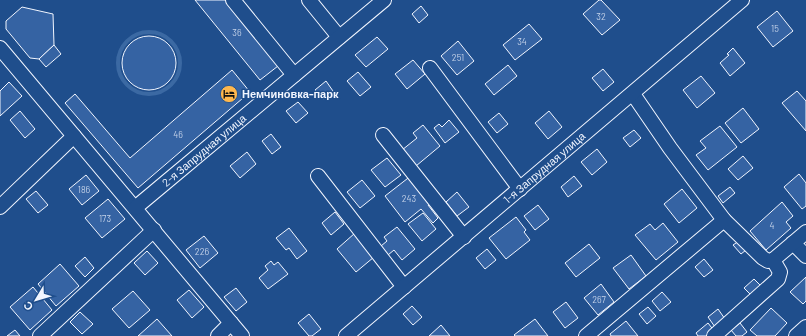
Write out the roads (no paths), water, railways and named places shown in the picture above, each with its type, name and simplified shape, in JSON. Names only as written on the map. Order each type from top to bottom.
[{"type":"street","points":[[233,0],[294,75]]},
{"type":"street","points":[[309,0],[339,37]]},
{"type":"street","name":"2-я Запрудная улица","points":[[135,208],[384,0]]},
{"type":"street","name":"1-я Запрудная улица","points":[[346,336],[742,0]]},
{"type":"street","points":[[0,48],[242,336]]},
{"type":"street","points":[[430,68],[520,189]]},
{"type":"street","points":[[633,94],[670,148],[724,220],[763,258],[773,260],[780,272],[778,279],[714,336]]},
{"type":"street","points":[[382,135],[464,236]]},
{"type":"street","points":[[0,207],[74,136]]},
{"type":"street","points":[[318,176],[404,287]]},
{"type":"street","points":[[586,336],[724,220]]},
{"type":"street","points":[[40,336],[154,230]]},
{"type":"street","points":[[773,260],[806,232]]},
{"type":"street","points":[[793,243],[806,256]]},
{"type":"street","points":[[218,336],[232,324]]},
{"type":"street","points":[[796,336],[806,327]]},
{"type":"waterway","points":[[149,32],[161,34],[171,41],[178,51],[180,63],[178,75],[171,85],[161,92],[149,94],[137,92],[127,85],[120,75],[118,63],[120,51],[127,41],[137,34],[149,32]]},
{"type":"place","name":"Немчиновка-парк","points":[[229,94]]}]
